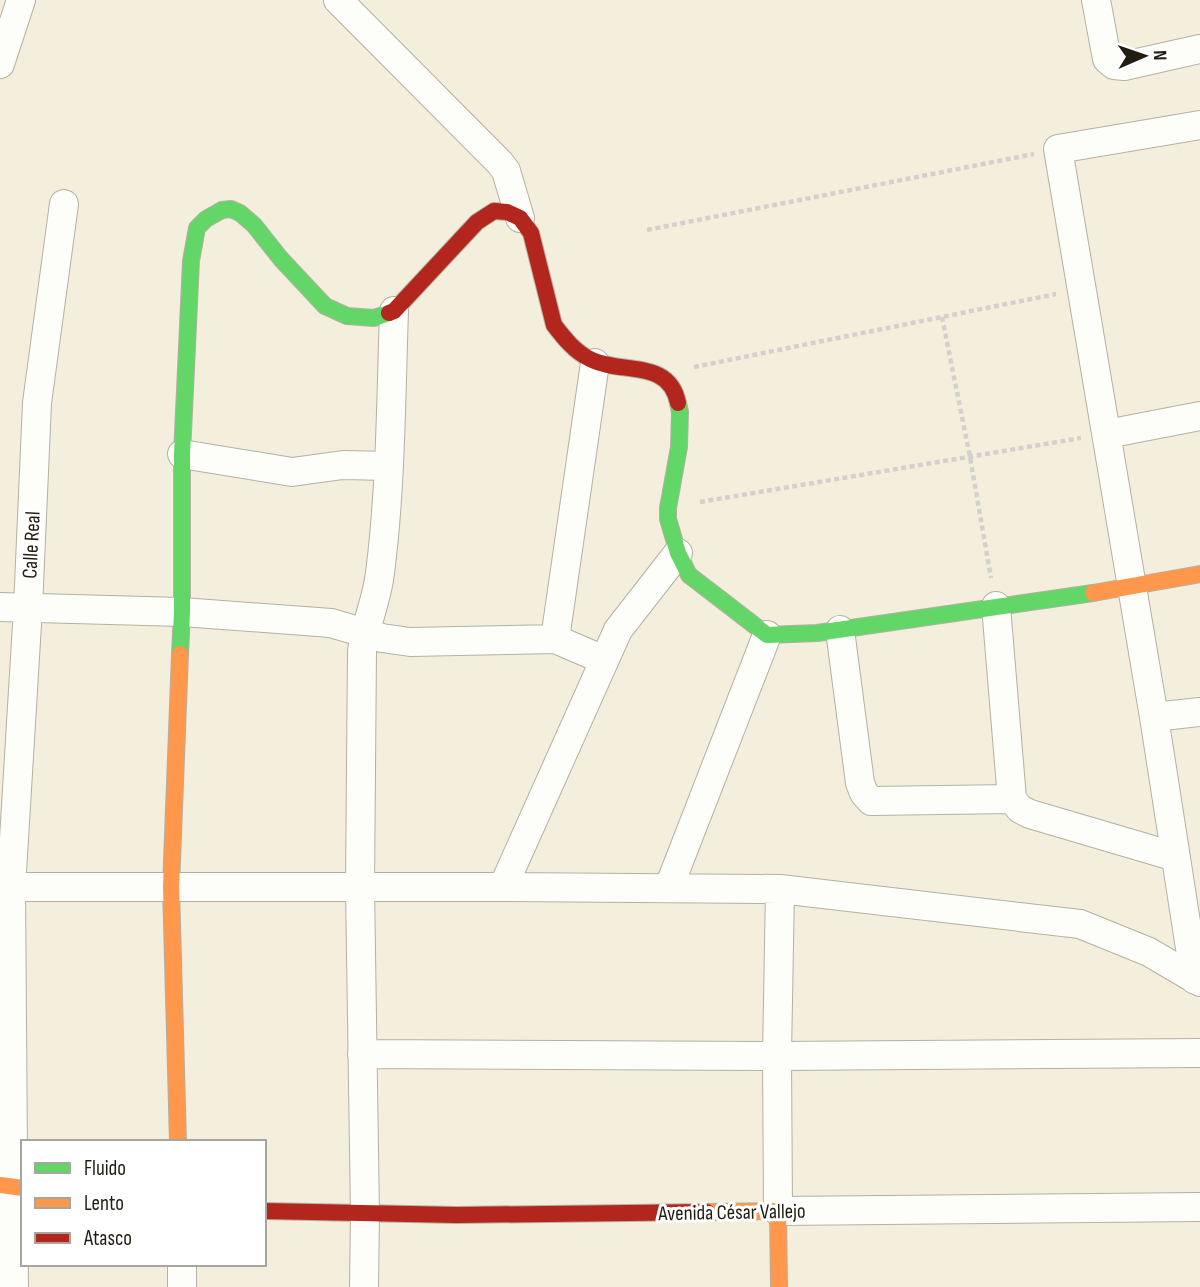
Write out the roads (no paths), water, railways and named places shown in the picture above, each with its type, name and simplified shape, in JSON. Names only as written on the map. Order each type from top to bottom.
[{"type":"street","points":[[0,64],[21,0]]},
{"type":"street","points":[[338,0],[506,171],[520,218],[531,233],[554,325],[575,348],[595,363],[659,374],[669,383],[677,397],[680,412],[679,447],[668,508],[668,519],[677,553],[689,575],[767,635],[817,633],[1132,587],[1200,574]]},
{"type":"street","points":[[1096,0],[1107,60],[1114,65],[1124,66],[1200,49]]},
{"type":"street","points":[[1197,981],[1185,876],[1154,717],[1058,149],[1200,125]]},
{"type":"street","name":"Calle Real","points":[[13,1287],[6,887],[28,608],[37,402],[64,204]]},
{"type":"street","points":[[178,1140],[171,887],[182,612],[183,454],[191,261],[197,228],[222,210],[231,209],[240,213],[254,225],[281,259],[326,306],[347,316],[374,318],[394,310],[477,222],[494,211],[508,212],[520,218]]},
{"type":"street","points":[[364,1287],[360,887],[362,651],[364,632],[380,573],[389,466],[394,310]]},
{"type":"street","points":[[555,639],[595,363]]},
{"type":"street","points":[[1107,433],[1200,416]]},
{"type":"street","points":[[183,454],[292,472],[343,464],[389,466]]},
{"type":"street","points":[[503,887],[618,629],[677,553]]},
{"type":"street","points":[[996,606],[1012,799],[1020,809],[1030,814],[1185,876]]},
{"type":"street","points":[[0,607],[182,612],[331,623],[383,638],[410,642],[555,639],[604,660]]},
{"type":"street","points":[[840,629],[860,783],[871,801],[1012,799]]},
{"type":"street","points":[[669,887],[767,635]]},
{"type":"street","points":[[1154,717],[1200,712]]},
{"type":"street","points":[[6,887],[780,889],[1080,924],[1149,952],[1197,981]]},
{"type":"street","points":[[779,1287],[777,1056],[780,889]]},
{"type":"street","points":[[362,1054],[777,1056],[1200,1053]]},
{"type":"street","name":"Avenida César Vallejo","points":[[266,1211],[420,1216],[1200,1207]]},
{"type":"street","points":[[182,1266],[182,1287]]}]
